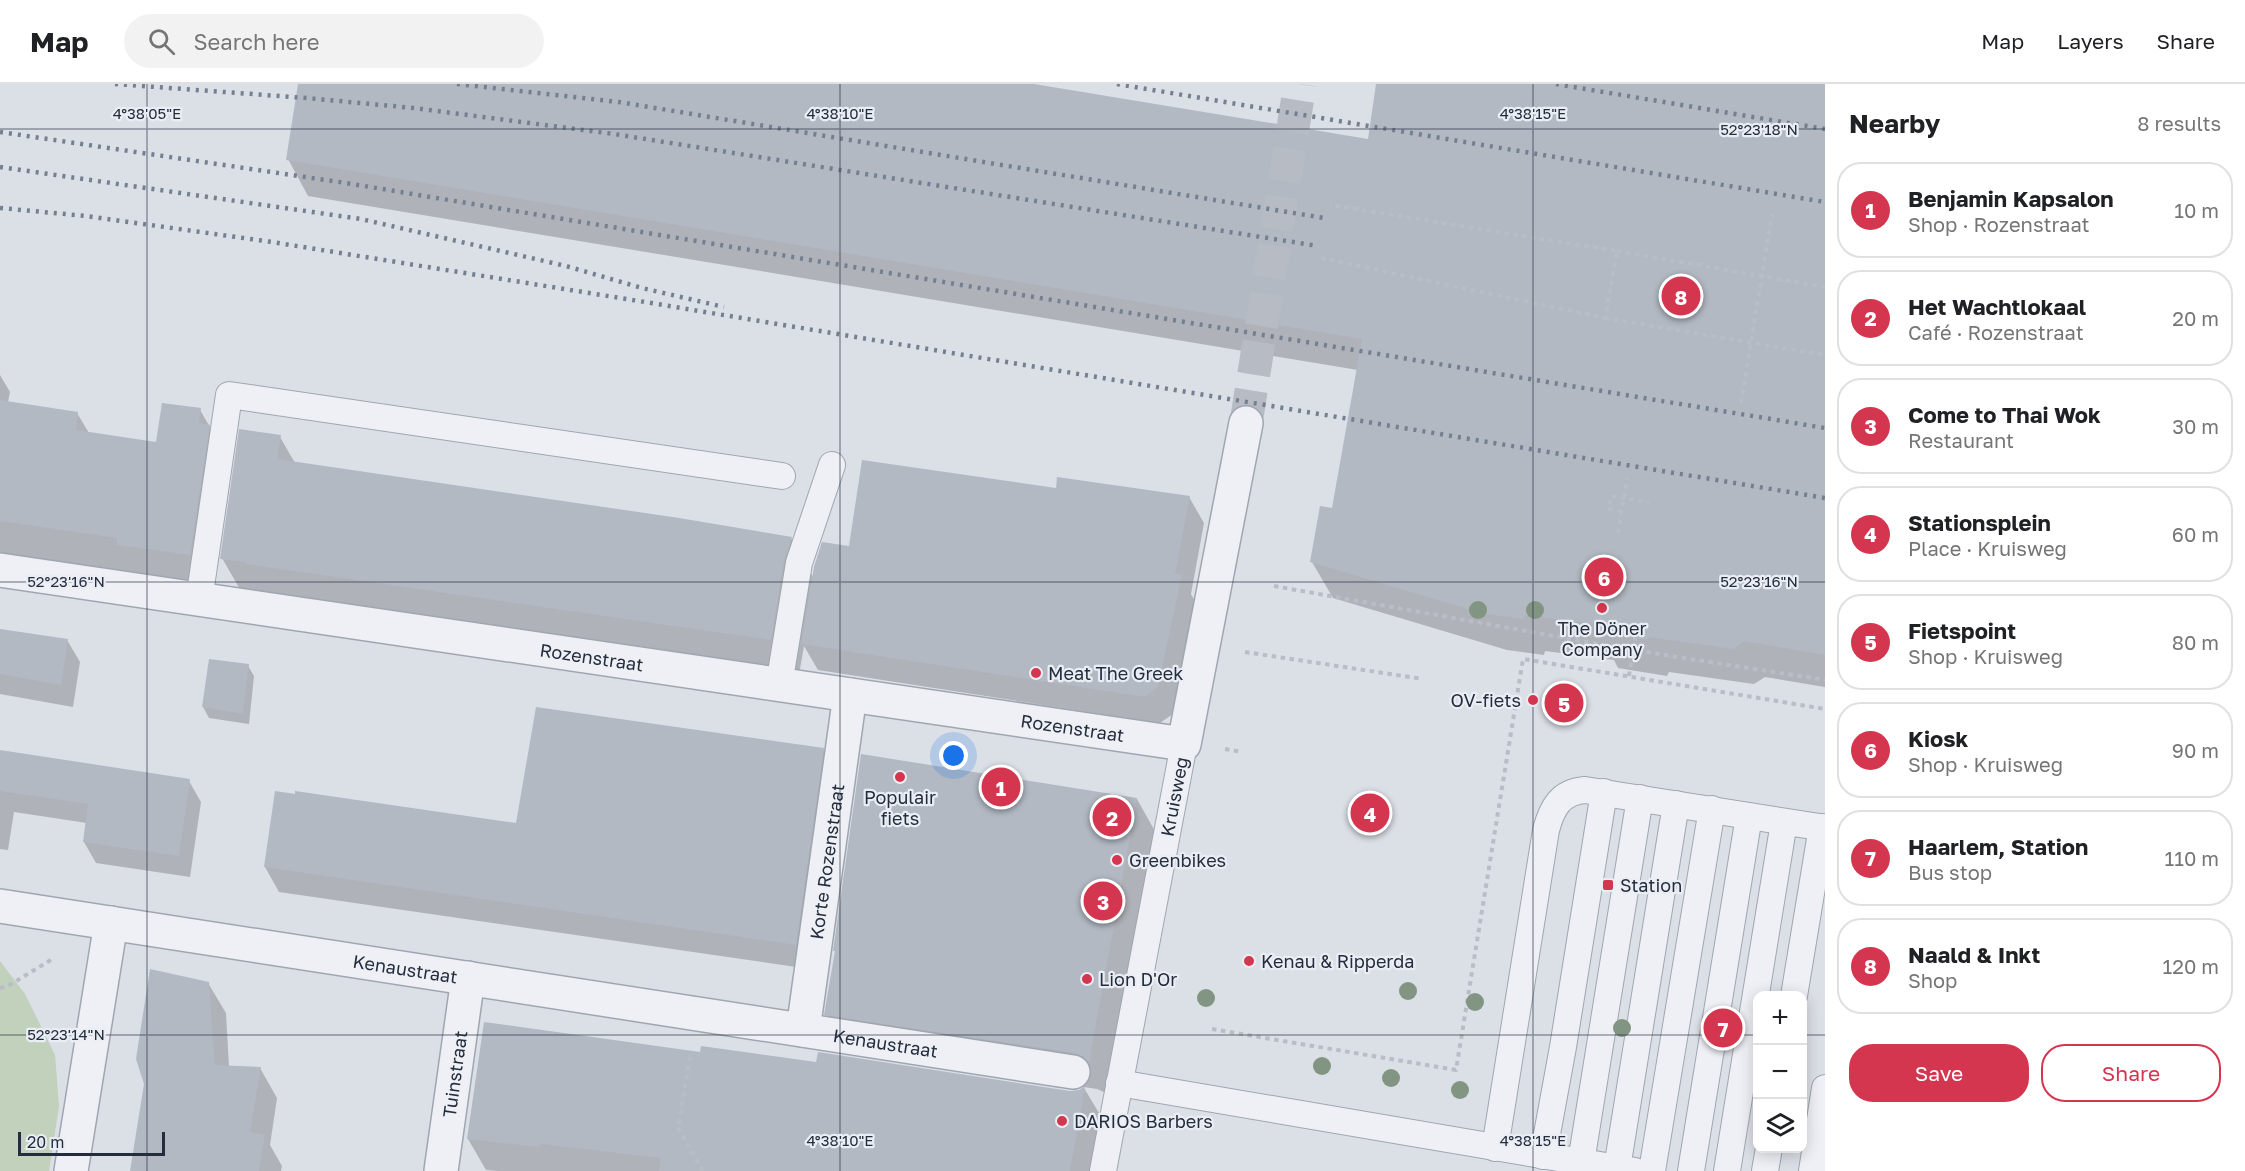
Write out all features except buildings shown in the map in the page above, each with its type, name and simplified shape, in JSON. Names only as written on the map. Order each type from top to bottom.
[{"type":"street","name":"Kruisweg","points":[[1184,744],[1246,423]]},
{"type":"street","name":"Rozenstraat","points":[[0,570],[1184,744]]},
{"type":"street","name":"Korte Rozenstraat","points":[[803,1030],[850,695]]},
{"type":"street","name":"Kenaustraat","points":[[0,906],[1073,1072]]},
{"type":"street","points":[[70,1171],[111,923]]},
{"type":"street","name":"Tuinstraat","points":[[441,1171],[468,978]]},
{"type":"lane","points":[[199,600],[229,395],[782,476]]},
{"type":"lane","points":[[779,685],[799,563],[832,465]]},
{"type":"lane","name":"Kruisweg","points":[[1103,1171],[1184,744]]},
{"type":"lane","points":[[1495,1148],[1546,830],[1554,806],[1571,793],[1585,790],[1604,792],[1824,827],[1795,991]]},
{"type":"lane","points":[[1543,1156],[1604,792]]},
{"type":"lane","points":[[1581,1162],[1640,798]]},
{"type":"lane","points":[[1119,1083],[1626,1169],[1676,804]]},
{"type":"lane","points":[[1652,1171],[1712,809]]},
{"type":"lane","points":[[1691,1171],[1749,816]]},
{"type":"lane","points":[[1727,1171],[1784,822]]},
{"type":"lane","points":[[1812,1171],[1825,1088]]},
{"type":"lane","points":[[1766,1171],[1768,1153]]},
{"type":"path","points":[[1330,205],[1825,286]]},
{"type":"path","points":[[1741,403],[1772,214]]},
{"type":"path","points":[[1605,318],[1617,251]]},
{"type":"path","points":[[1321,258],[1605,318],[1825,355]]},
{"type":"path","points":[[1617,533],[1628,478]]},
{"type":"path","points":[[1622,511],[1609,508],[1611,496],[1649,502]]},
{"type":"path","points":[[1274,586],[1634,650],[1825,680]]},
{"type":"path","points":[[1629,676],[1635,638]]},
{"type":"path","points":[[1240,651],[1423,679]]},
{"type":"path","points":[[1212,1029],[1456,1070],[1523,658],[1825,709]]},
{"type":"path","points":[[697,1014],[678,1128],[703,1171]]},
{"type":"green space","points":[[0,961],[25,994],[55,1055],[59,1106],[49,1171],[0,1171]]},
{"type":"tunnel","points":[[1246,423],[1300,84]]},
{"type":"railway","points":[[115,84],[414,108],[614,134],[1318,246]]},
{"type":"railway","points":[[457,84],[619,102],[1324,218]]},
{"type":"railway","points":[[1117,84],[1825,202]]},
{"type":"railway","points":[[1556,84],[1825,129]]},
{"type":"railway","points":[[0,132],[346,183],[1825,428]]},
{"type":"railway","points":[[0,167],[361,219],[566,266],[642,288],[724,307]]},
{"type":"railway","points":[[0,208],[86,216],[272,242],[1825,498]]},
{"type":"place","name":"Naald & Inkt","points":[[1681,296]]},
{"type":"place","name":"Kiosk","points":[[1604,577]]},
{"type":"place","name":"The Döner Company","points":[[1602,608]]},
{"type":"place","name":"Meat The Greek","points":[[1036,673]]},
{"type":"place","name":"OV-fiets","points":[[1533,700]]},
{"type":"place","name":"Fietspoint","points":[[1564,703]]},
{"type":"place","name":"Populair fiets","points":[[900,777]]},
{"type":"place","name":"Benjamin Kapsalon","points":[[1001,787]]},
{"type":"place","name":"Stationsplein","points":[[1370,813]]},
{"type":"place","name":"Het Wachtlokaal","points":[[1112,817]]},
{"type":"place","name":"Greenbikes","points":[[1117,860]]},
{"type":"place","name":"Station","points":[[1608,885]]},
{"type":"place","name":"Come to Thai Wok","points":[[1103,901]]},
{"type":"place","name":"Kenau & Ripperda","points":[[1249,961]]},
{"type":"place","name":"Lion D'Or","points":[[1087,979]]},
{"type":"place","name":"Haarlem, Station","points":[[1723,1028]]},
{"type":"place","name":"DARIOS Barbers","points":[[1062,1121]]}]
